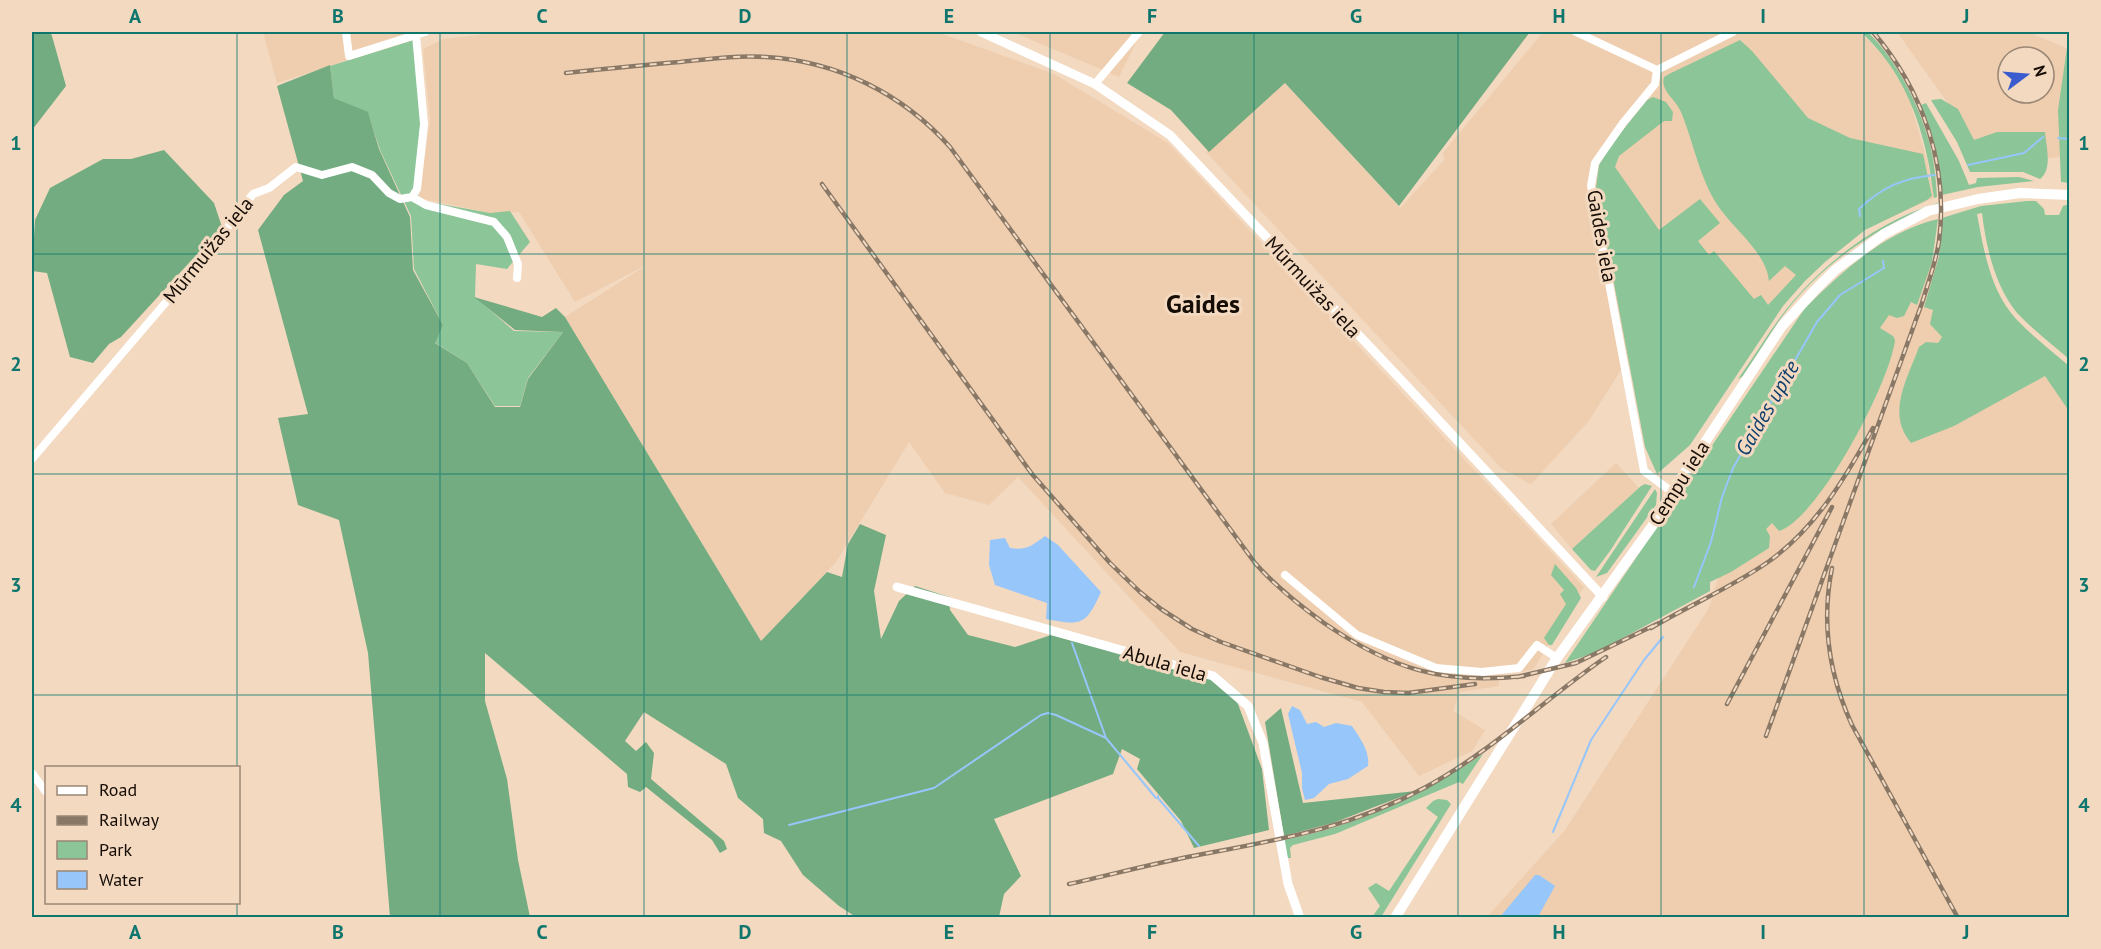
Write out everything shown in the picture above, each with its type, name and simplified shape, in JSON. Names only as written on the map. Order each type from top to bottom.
[{"type":"main road","name":"Cempu iela","points":[[1395,918],[1557,658],[1653,525],[1671,492],[1782,326],[1835,270],[1884,234],[1908,220],[1928,211],[1954,204],[2020,193],[2070,195]]},
{"type":"street","points":[[346,32],[349,56],[421,33],[424,124],[417,189],[412,197],[426,205],[494,222],[507,237],[518,264],[516,279]]},
{"type":"street","name":"Mūrmuižas iela","points":[[981,32],[1095,84],[1170,135],[1603,597]]},
{"type":"street","points":[[1095,84],[1138,32]]},
{"type":"street","points":[[1576,32],[1657,69],[1732,32]]},
{"type":"street","name":"Gaides iela","points":[[1657,69],[1655,84],[1623,123],[1595,163],[1591,186],[1644,471],[1671,492]]},
{"type":"street","name":"Mūrmuižas iela","points":[[32,459],[208,253],[252,194],[269,188],[296,166],[322,175],[352,167],[372,175],[389,193],[400,199],[412,197]]},
{"type":"street","points":[[1285,574],[1357,635],[1436,668],[1482,672],[1519,668],[1537,645],[1557,658]]},
{"type":"street","name":"Abula iela","points":[[897,587],[1213,676],[1248,706],[1263,743],[1288,884],[1300,918]]},
{"type":"street","points":[[32,773],[45,791]]},
{"type":"shaded area","points":[[263,32],[415,32],[406,41],[277,83]]},
{"type":"shaded area","points":[[503,32],[937,32],[1054,74],[1168,143],[1584,587],[1533,670],[1499,675],[1499,686],[1460,692],[1453,711],[1485,730],[1472,751],[1419,776],[1362,702],[1180,652],[1018,477],[989,505],[945,493],[909,442],[836,562],[761,641],[565,317],[650,263],[575,302],[519,212],[490,213],[419,198],[430,120],[423,49],[444,39]]},
{"type":"shaded area","points":[[1013,32],[1141,32],[1119,77]]},
{"type":"shaded area","points":[[1543,32],[1860,32],[1887,59],[1909,98],[1928,164],[1934,198],[1862,230],[1819,263],[1781,305],[1717,323],[1621,370],[1588,422],[1531,484],[1502,469],[1206,152],[1285,83],[1400,208],[1445,159],[1442,154]]},
{"type":"shaded area","points":[[1897,32],[2028,32],[2069,49],[2063,156],[1979,169],[1952,109]]},
{"type":"shaded area","points":[[1925,265],[1974,276],[2069,379],[2069,917],[1486,918],[1565,830],[1709,608],[1753,461]]},
{"type":"shaded area","points":[[1616,463],[1639,488],[1572,549],[1551,524]]},
{"type":"green space","points":[[32,32],[50,32],[66,86],[32,130]]},
{"type":"green space","points":[[1165,32],[1530,32],[1399,206],[1285,83],[1209,152],[1171,110],[1127,83]]},
{"type":"green space","points":[[1863,32],[1868,32],[1888,55],[1912,97],[1931,148],[1937,197],[1934,198],[1920,128],[1906,93],[1887,61]]},
{"type":"green space","points":[[2069,34],[2069,183],[2061,182],[2058,110]]},
{"type":"green space","points":[[414,40],[423,118],[418,200],[490,213],[510,211],[530,242],[507,269],[476,264],[475,297],[514,331],[563,332],[528,378],[520,406],[495,406],[467,363],[434,342],[443,325],[414,269],[411,216],[380,150],[368,113],[334,98],[330,66]]},
{"type":"green space","points":[[1740,40],[1752,51],[1808,118],[1850,138],[1923,154],[1932,196],[1865,230],[1805,281],[1783,306],[1690,445],[1657,474],[1645,447],[1596,188],[1599,165],[1611,145],[1647,100],[1653,97],[1666,102],[1673,112],[1672,121],[1664,121],[1619,156],[1615,167],[1659,230],[1700,199],[1720,223],[1698,241],[1709,255],[1714,251],[1754,299],[1761,295],[1768,305],[1796,275],[1785,266],[1769,281],[1767,271],[1757,252],[1714,199],[1679,107],[1666,91],[1663,82],[1664,77],[1669,74]]},
{"type":"green space","points":[[330,65],[334,98],[368,112],[379,149],[410,217],[413,270],[443,325],[435,343],[467,363],[495,407],[520,407],[528,379],[563,332],[515,330],[474,297],[542,317],[556,308],[565,317],[761,641],[827,572],[842,577],[848,544],[860,524],[886,535],[874,591],[881,639],[899,601],[915,586],[949,597],[950,610],[968,635],[1015,647],[1051,635],[1210,678],[1235,696],[1262,769],[1269,830],[1194,848],[1181,821],[1137,769],[1140,759],[1122,749],[1113,774],[994,819],[1021,876],[1004,894],[999,917],[856,917],[839,906],[803,875],[781,841],[764,833],[763,819],[738,798],[726,764],[644,712],[625,741],[636,751],[646,742],[654,753],[651,779],[724,841],[727,849],[720,853],[712,840],[646,787],[640,792],[628,787],[627,774],[485,653],[485,701],[507,779],[518,860],[530,917],[390,917],[368,653],[339,520],[298,505],[278,418],[308,414],[258,230],[284,195],[303,181],[277,86]]},
{"type":"green space","points":[[1941,99],[1958,109],[1974,140],[1997,132],[2045,132],[2048,163],[2044,175],[2040,179],[2023,172],[1970,172],[1957,142],[1931,100]]},
{"type":"green space","points":[[1926,103],[1959,161],[1969,185],[1976,183],[1977,178],[2019,177],[2034,181],[1978,187],[1942,195],[1936,151],[1921,105]]},
{"type":"green space","points":[[164,150],[214,203],[222,227],[121,337],[109,344],[93,363],[70,357],[47,273],[32,271],[35,220],[50,188],[103,159],[131,159]]},
{"type":"green space","points":[[2036,201],[2044,209],[2045,215],[2059,215],[2063,206],[2069,204],[2069,359],[2023,319],[2009,302],[1993,266],[1982,213],[1977,214],[1982,242],[1994,283],[2008,309],[2029,332],[2069,366],[2069,411],[2045,376],[1954,426],[1911,443],[1904,432],[1899,408],[1901,396],[1919,347],[1926,342],[1938,343],[1942,337],[1930,324],[1933,310],[1924,307],[1939,256],[1942,218],[1981,206]]},
{"type":"green space","points":[[1938,203],[1871,236],[1831,264],[1796,299],[1743,376],[1738,379],[1786,309],[1809,284],[1841,254],[1897,219]]},
{"type":"green space","points":[[1938,219],[1932,262],[1917,305],[1911,302],[1904,316],[1897,318],[1889,315],[1880,328],[1893,336],[1895,340],[1880,386],[1850,447],[1813,502],[1795,521],[1779,531],[1772,523],[1766,529],[1770,536],[1769,548],[1731,572],[1710,582],[1710,591],[1597,652],[1565,663],[1805,308],[1834,280],[1882,243],[1918,225]]},
{"type":"green space","points":[[1645,484],[1652,486],[1610,551],[1595,571],[1591,570],[1572,549]]},
{"type":"green space","points":[[1655,489],[1656,505],[1607,573],[1596,577]]},
{"type":"green space","points":[[1555,564],[1576,588],[1581,598],[1552,645],[1549,645],[1544,638],[1566,604],[1560,594],[1564,590],[1551,575]]},
{"type":"green space","points":[[1281,708],[1303,803],[1416,791],[1333,823],[1284,836],[1265,722]]},
{"type":"green space","points":[[1483,754],[1463,784],[1459,782],[1335,834],[1293,845],[1290,848],[1291,858],[1286,858],[1284,840],[1338,826],[1388,807],[1436,783]]},
{"type":"green space","points":[[1438,799],[1447,800],[1451,804],[1381,917],[1372,917],[1380,906],[1368,888],[1376,883],[1389,891],[1438,817],[1426,808]]},
{"type":"water","points":[[1045,536],[1058,545],[1101,592],[1091,611],[1081,620],[1068,622],[1046,619],[1047,603],[995,585],[989,565],[990,540],[1005,538],[1010,548],[1021,549],[1033,545]]},
{"type":"water","points":[[1292,706],[1300,710],[1307,724],[1316,722],[1324,727],[1336,723],[1352,726],[1366,750],[1368,766],[1348,779],[1329,784],[1314,798],[1305,800],[1302,773],[1288,714]]},
{"type":"water","points":[[1535,875],[1539,875],[1555,886],[1538,917],[1500,917]]},
{"type":"waterway","name":"Gaides upīte","points":[[1968,165],[2024,153],[2043,137]]},
{"type":"waterway","name":"Gaides upīte","points":[[2058,138],[2070,139]]},
{"type":"waterway","name":"Gaides upīte","points":[[1860,216],[1859,209],[1885,189],[1913,178],[1935,175]]},
{"type":"waterway","name":"Gaides upīte","points":[[1694,587],[1711,542],[1722,497],[1733,468],[1817,322],[1840,295],[1884,268],[1883,261]]},
{"type":"waterway","name":"Gaides upīte","points":[[1553,832],[1591,740],[1644,660],[1663,637]]},
{"type":"waterway","points":[[789,825],[934,788],[1041,715],[1048,713],[1106,738],[1072,643]]},
{"type":"waterway","points":[[1106,738],[1156,798]]},
{"type":"waterway","points":[[1158,796],[1199,846]]},
{"type":"railway","points":[[1766,736],[1922,303],[1939,241],[1940,184],[1928,129],[1905,78],[1873,32]]},
{"type":"railway","points":[[566,73],[723,58],[766,57],[818,65],[843,73],[890,96],[932,128],[950,147],[1255,563],[1279,588],[1349,639],[1395,662],[1419,670],[1468,678],[1524,676]]},
{"type":"railway","points":[[822,184],[1032,474],[1110,563],[1161,609],[1192,629],[1221,642],[1358,688],[1408,693],[1475,684]]},
{"type":"railway","points":[[1651,628],[1740,580],[1785,549],[1801,534],[1828,501],[1873,428]]},
{"type":"railway","points":[[1727,704],[1832,507]]},
{"type":"railway","points":[[1832,568],[1827,629],[1833,668],[1844,706],[1852,725],[1958,918]]},
{"type":"railway","points":[[1517,677],[1576,663],[1659,623]]},
{"type":"railway","points":[[1069,884],[1312,831],[1369,813],[1426,787],[1450,773],[1606,657]]},
{"type":"district","name":"Gaides","points":[[1203,303]]}]
